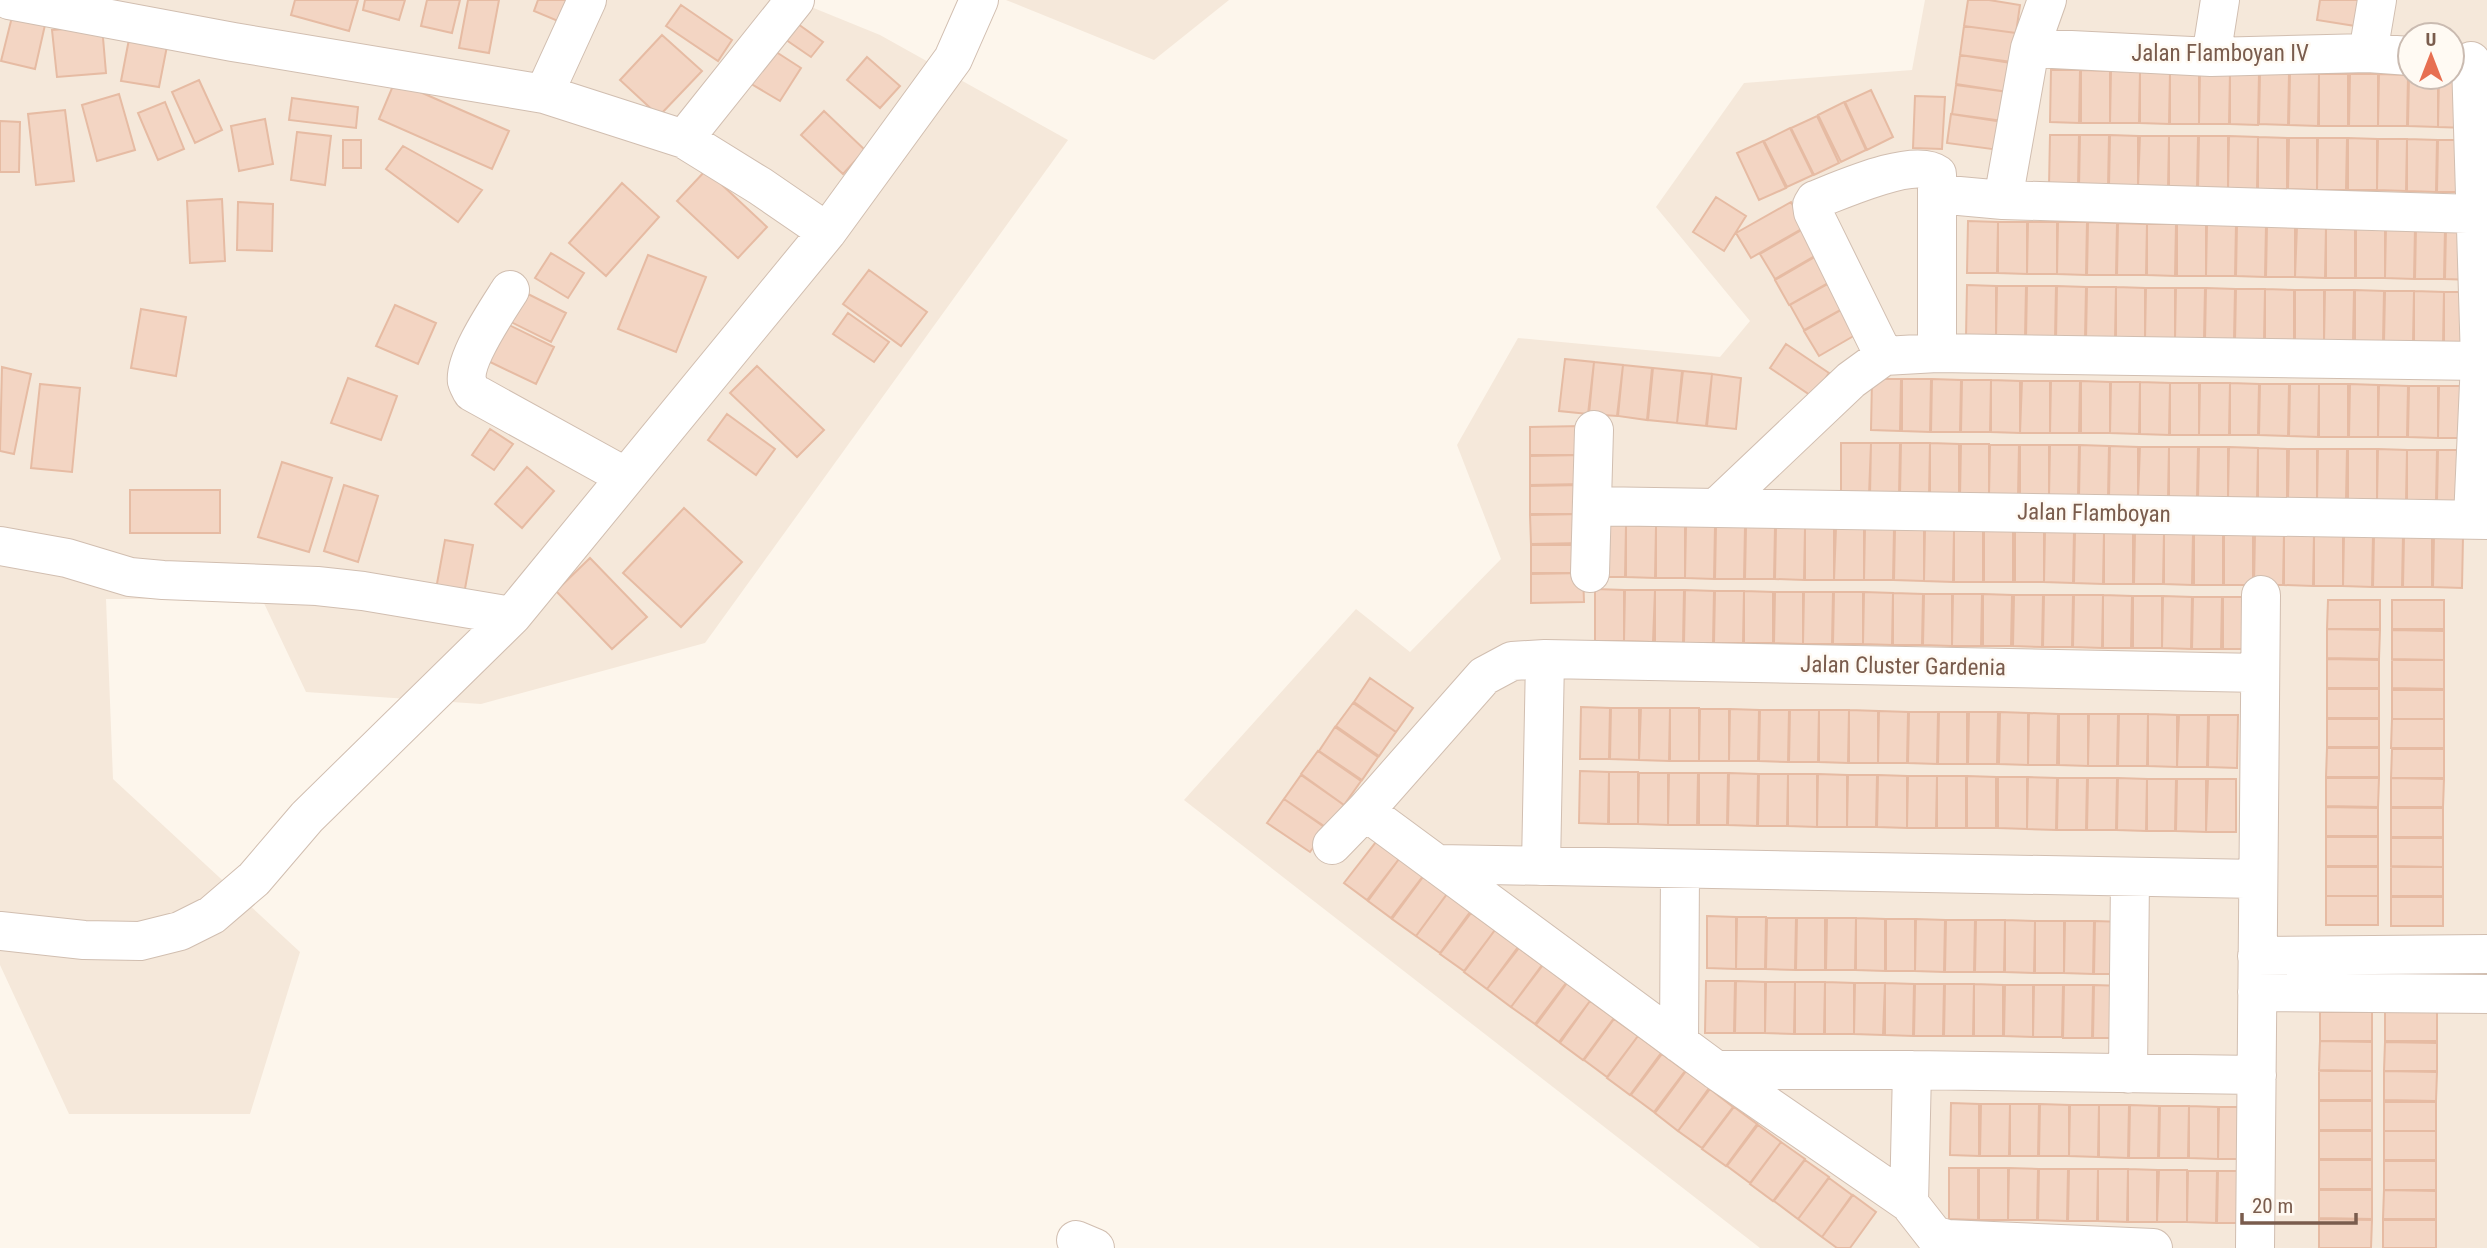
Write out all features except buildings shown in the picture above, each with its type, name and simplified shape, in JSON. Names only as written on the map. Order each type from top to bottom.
[{"type":"street","points":[[9,0],[233,42],[544,94],[684,139],[827,232]]},
{"type":"street","points":[[544,94],[587,0]]},
{"type":"street","points":[[684,139],[795,0]]},
{"type":"street","points":[[0,931],[84,940],[140,941],[180,931],[212,915],[254,879],[307,817],[512,616],[827,232],[953,59],[978,0]]},
{"type":"street","points":[[2003,200],[2030,48],[2047,0]]},
{"type":"street","points":[[2211,57],[2217,0]]},
{"type":"street","points":[[2368,53],[2377,0]]},
{"type":"street","name":"Jalan Flamboyan IV","points":[[2030,48],[2211,57],[2368,53],[2396,55]]},
{"type":"street","name":"Jalan Flamboyan","points":[[1592,506],[2480,519],[2480,361],[2470,61]]},
{"type":"street","points":[[1884,356],[1813,212],[1812,205],[1815,200],[1874,176],[1927,168],[1937,174],[1937,353]]},
{"type":"street","points":[[1937,194],[2003,200],[2476,214]]},
{"type":"street","points":[[510,290],[478,342],[468,373],[467,383],[472,392],[626,477]]},
{"type":"street","points":[[1716,508],[1851,380],[1884,356],[1937,353],[2480,361]]},
{"type":"street","points":[[1590,573],[1594,430]]},
{"type":"street","points":[[0,547],[67,558],[130,577],[317,586],[512,616]]},
{"type":"street","points":[[2255,1248],[2261,595]]},
{"type":"street","points":[[1541,866],[1545,659]]},
{"type":"street","name":"Jalan Cluster Gardenia","points":[[1332,845],[1484,676],[1512,661],[1545,659],[2260,673]]},
{"type":"street","points":[[1365,811],[1716,1070],[1909,1203],[1934,1235],[1947,1239],[2154,1248]]},
{"type":"street","points":[[1437,864],[2258,879]]},
{"type":"street","points":[[1679,1043],[1680,869]]},
{"type":"street","points":[[2128,1074],[2130,877]]},
{"type":"street","points":[[2257,974],[2487,954]]},
{"type":"street","points":[[2257,974],[2487,994]]},
{"type":"street","points":[[1716,1070],[2257,1075]]},
{"type":"street","points":[[1909,1203],[1912,1070]]},
{"type":"shaded area","points":[[0,0],[794,0],[880,35],[1068,140],[705,643],[481,704],[306,692],[262,599],[106,599],[113,779],[300,952],[250,1114],[69,1114],[0,965]]},
{"type":"shaded area","points":[[1006,0],[1229,0],[1154,60]]},
{"type":"shaded area","points":[[1925,0],[2487,0],[2487,1248],[1760,1248],[1184,800],[1356,609],[1410,652],[1501,559],[1457,445],[1518,338],[1720,357],[1750,321],[1656,207],[1744,83],[1912,70]]}]
